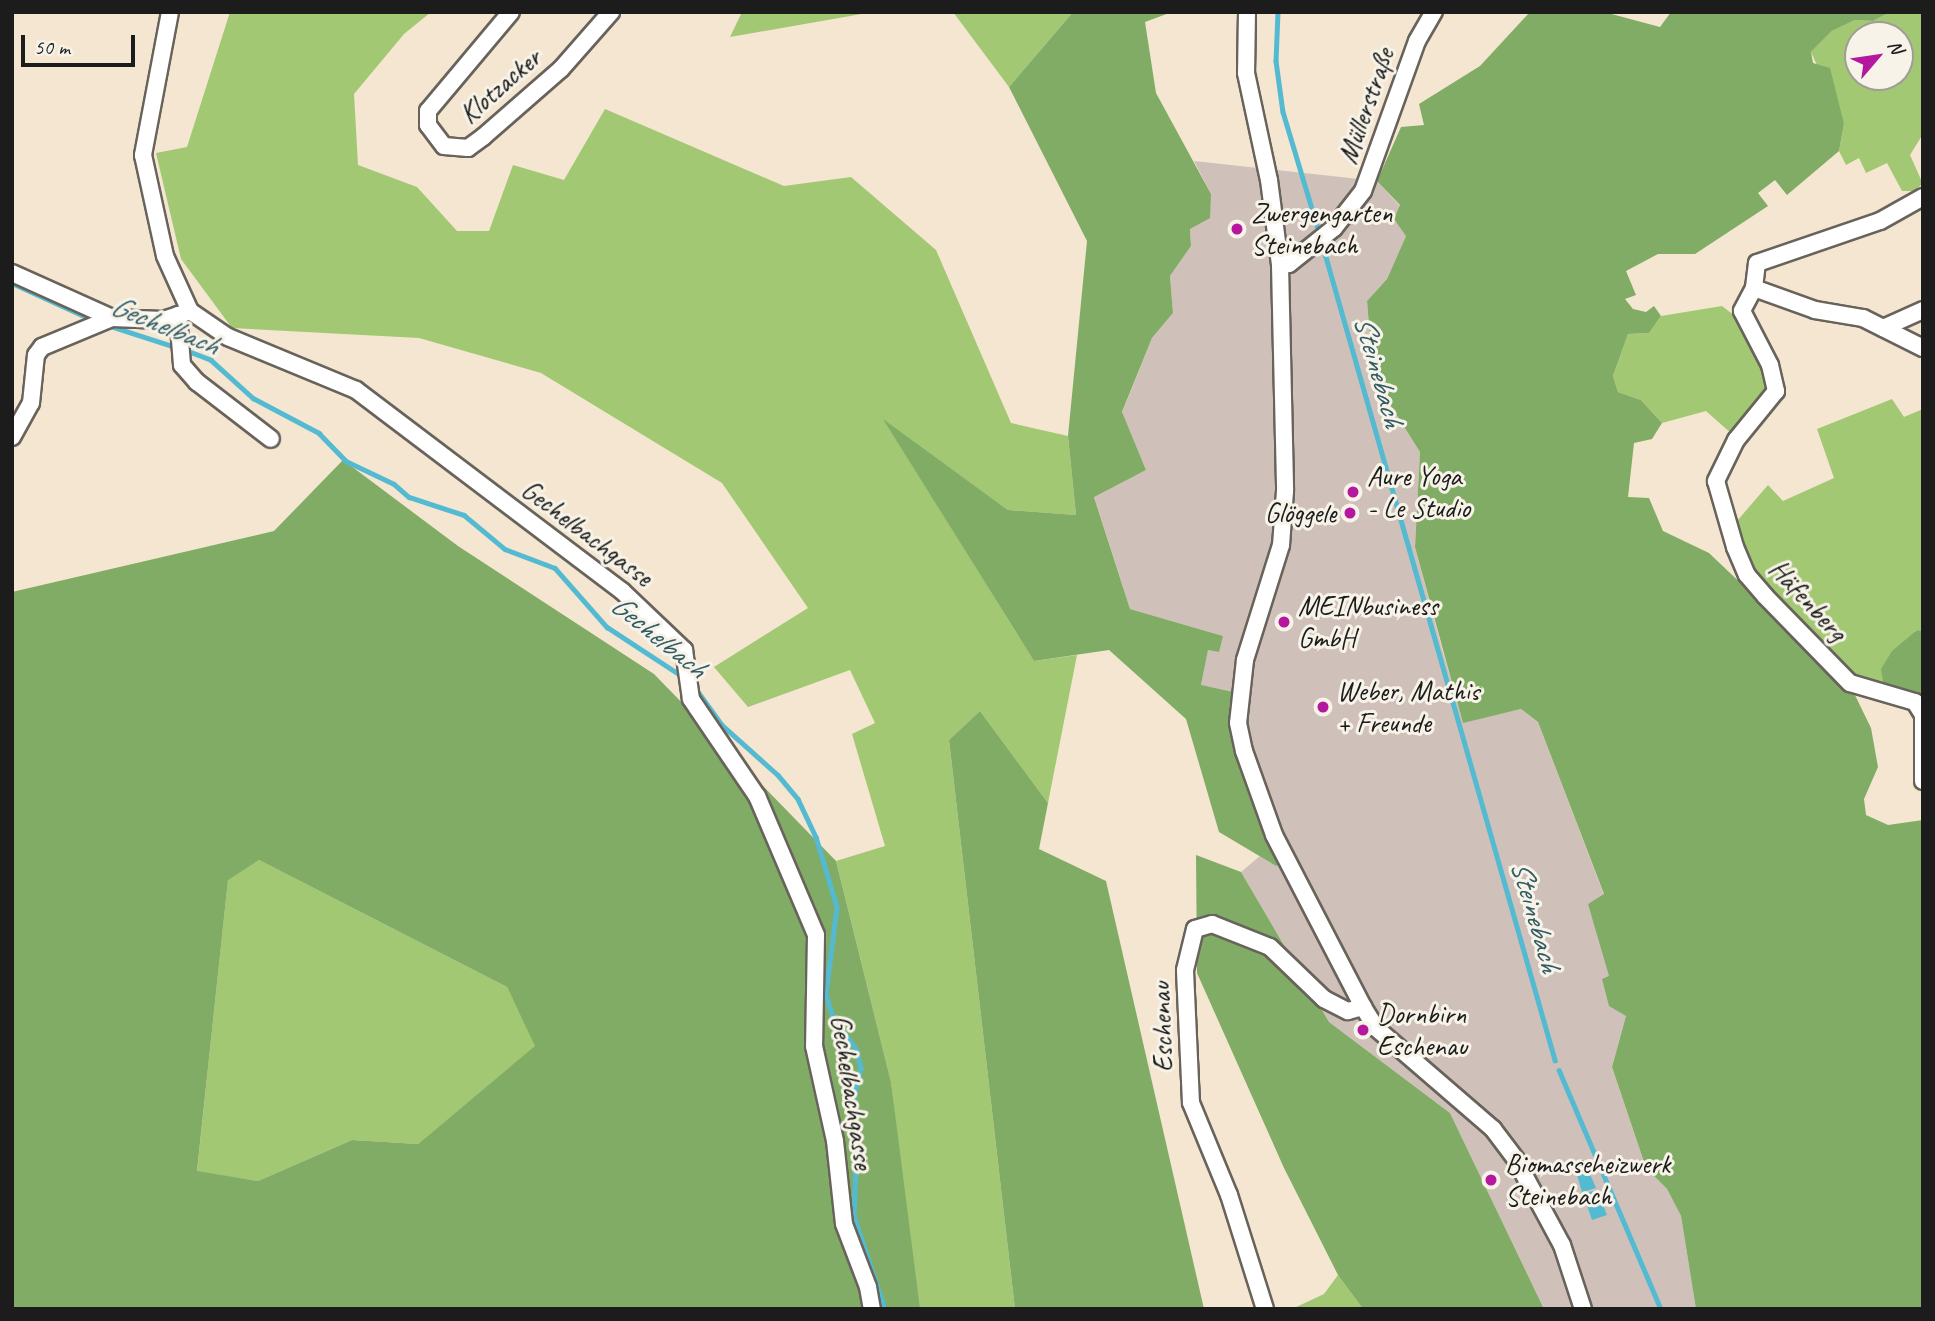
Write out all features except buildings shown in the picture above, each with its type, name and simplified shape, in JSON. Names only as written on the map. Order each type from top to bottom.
[{"type":"street","points":[[170,12],[143,155],[164,256],[184,313],[182,365],[197,382],[271,439]]},
{"type":"street","name":"Klotzacker","points":[[511,12],[428,111],[428,125],[444,146],[468,148],[483,137],[561,69],[611,12]]},
{"type":"street","points":[[1247,12],[1246,74],[1269,180],[1280,265],[1285,518],[1281,545],[1245,660],[1238,723],[1258,800],[1363,1007],[1376,1028],[1493,1129],[1516,1160],[1562,1245],[1583,1309]]},
{"type":"street","name":"Müllerstraße","points":[[1280,265],[1310,249],[1351,209],[1375,168],[1417,41],[1434,12]]},
{"type":"street","name":"Häfenberg","points":[[1923,197],[1902,211],[1830,240],[1767,257],[1757,263],[1754,289],[1742,312],[1770,365],[1776,391],[1736,440],[1716,481],[1735,547],[1747,575],[1850,683],[1915,702],[1923,716],[1923,781]]},
{"type":"street","points":[[12,273],[111,319],[163,320],[184,313]]},
{"type":"street","points":[[1754,289],[1815,310],[1863,318],[1923,348]]},
{"type":"street","points":[[1882,328],[1923,310]]},
{"type":"street","name":"Gechelbachgasse","points":[[184,313],[228,337],[343,383],[369,399],[651,615],[684,650],[691,699],[757,796],[816,934],[814,1046],[835,1141],[844,1224],[868,1287],[872,1309]]},
{"type":"street","points":[[12,437],[31,403],[36,355],[42,347],[111,319]]},
{"type":"street","name":"Eschenau","points":[[1265,1309],[1229,1195],[1191,1103],[1185,970],[1195,929],[1212,924],[1270,947],[1324,999],[1348,1011],[1363,1007]]},
{"type":"shaded area","points":[[1194,161],[1377,181],[1400,206],[1406,236],[1387,279],[1367,301],[1371,349],[1391,406],[1420,452],[1415,547],[1441,645],[1463,722],[1521,709],[1538,722],[1604,895],[1588,904],[1626,1016],[1612,1067],[1646,1168],[1667,1189],[1681,1216],[1696,1309],[1544,1309],[1450,1113],[1329,1022],[1241,872],[1260,856],[1276,866],[1280,864],[1250,798],[1229,707],[1201,685],[1208,649],[1223,636],[1130,609],[1094,496],[1146,470],[1122,413],[1152,338],[1173,313],[1170,276],[1191,246],[1190,229],[1211,194]]},
{"type":"green space","points":[[230,12],[431,12],[404,34],[354,94],[358,165],[417,187],[457,231],[489,231],[513,165],[564,180],[605,109],[784,186],[851,177],[936,250],[1011,423],[1068,436],[1076,515],[1008,510],[885,421],[1034,661],[1077,655],[1048,803],[980,711],[949,740],[1015,1309],[917,1309],[891,1082],[836,861],[885,846],[852,734],[875,723],[850,670],[748,707],[714,667],[808,608],[722,483],[541,373],[419,338],[232,328],[181,259],[156,153],[187,147]]},
{"type":"green space","points":[[742,12],[873,12],[730,37]]},
{"type":"green space","points":[[953,12],[1073,12],[1009,87]]},
{"type":"green space","points":[[1073,12],[1172,12],[1145,22],[1156,93],[1211,194],[1210,218],[1190,229],[1191,246],[1170,276],[1173,313],[1152,338],[1122,412],[1146,470],[1094,497],[1130,609],[1223,636],[1219,652],[1208,650],[1201,685],[1233,692],[1229,707],[1250,798],[1280,864],[1276,866],[1219,832],[1186,719],[1109,650],[1034,661],[883,419],[1008,510],[1076,515],[1068,436],[1087,241],[1009,87]]},
{"type":"green space","points":[[1530,12],[1604,12],[1660,27],[1671,12],[1890,12],[1873,21],[1844,21],[1844,25],[1832,31],[1811,52],[1813,63],[1830,68],[1844,124],[1839,151],[1787,195],[1775,180],[1758,193],[1768,206],[1695,254],[1658,254],[1626,271],[1636,295],[1625,299],[1633,309],[1646,312],[1654,306],[1661,316],[1649,333],[1628,334],[1613,376],[1618,392],[1641,400],[1662,423],[1652,439],[1634,443],[1628,497],[1649,498],[1663,531],[1709,553],[1852,689],[1871,728],[1878,767],[1864,799],[1866,815],[1888,825],[1923,820],[1923,1309],[1696,1309],[1681,1216],[1667,1189],[1646,1168],[1612,1067],[1626,1016],[1609,1006],[1602,979],[1609,976],[1588,904],[1604,894],[1538,722],[1521,709],[1463,723],[1415,547],[1420,452],[1391,406],[1371,349],[1367,301],[1387,279],[1406,236],[1394,219],[1400,205],[1377,181],[1401,127],[1424,125],[1419,104],[1480,66]]},
{"type":"green space","points":[[1890,12],[1923,12],[1923,134],[1910,155],[1923,184],[1913,191],[1902,191],[1887,163],[1866,173],[1859,158],[1846,165],[1839,151],[1844,124],[1811,52],[1832,31],[1844,25],[1844,91],[1914,91],[1914,21],[1873,21]]},
{"type":"green space","points":[[1722,306],[1739,319],[1770,386],[1732,434],[1706,411],[1662,423],[1641,400],[1618,392],[1613,376],[1628,334],[1649,333],[1661,316]]},
{"type":"green space","points":[[1892,399],[1904,417],[1923,409],[1923,631],[1916,630],[1884,687],[1852,689],[1745,584],[1737,521],[1768,485],[1783,501],[1834,478],[1817,429]]},
{"type":"green space","points":[[343,460],[458,546],[654,674],[836,861],[891,1082],[920,1309],[12,1309],[12,592],[274,531]],"holes":[[[259,860],[507,987],[535,1046],[418,1144],[352,1140],[258,1181],[197,1171],[228,880]]]},
{"type":"green space","points":[[1917,630],[1923,631],[1923,703],[1884,687],[1881,669],[1892,651]]},
{"type":"green space","points":[[980,711],[1048,803],[1039,849],[1106,881],[1204,1309],[1015,1309],[949,740]]},
{"type":"green space","points":[[1196,855],[1241,872],[1329,1022],[1450,1113],[1544,1309],[1363,1309],[1338,1275],[1284,1168],[1197,973]]},
{"type":"green space","points":[[259,860],[507,987],[536,1046],[418,1144],[352,1140],[258,1181],[197,1172],[228,879]]},
{"type":"green space","points":[[1338,1275],[1363,1309],[1292,1309],[1324,1294]]},
{"type":"water","points":[[1584,1160],[1596,1188],[1582,1192],[1574,1165]]},
{"type":"water","points":[[1597,1190],[1607,1215],[1592,1220],[1583,1194]]},
{"type":"waterway","name":"Steinebach","points":[[1278,12],[1276,61],[1283,112],[1320,235]]},
{"type":"waterway","name":"Steinebach","points":[[1322,243],[1555,1060]]},
{"type":"waterway","name":"Gechelbach","points":[[12,283],[95,321]]},
{"type":"waterway","name":"Gechelbach","points":[[107,325],[175,347]]},
{"type":"waterway","name":"Gechelbach","points":[[183,349],[211,360],[253,398],[319,433],[346,461],[394,484],[409,497],[464,515],[505,549],[555,568],[607,627],[682,676]]},
{"type":"waterway","name":"Gechelbach","points":[[694,686],[722,725],[778,775],[798,799],[816,837],[837,907],[826,994],[833,1017],[856,1049],[861,1068],[851,1110],[857,1146],[854,1216],[885,1309]]},
{"type":"waterway","name":"Steinebach","points":[[1559,1070],[1661,1309]]},
{"type":"place","name":"Zwergengarten Steinebach","points":[[1237,229]]},
{"type":"place","name":"Aure Yoga - Le Studio","points":[[1353,492]]},
{"type":"place","name":"Glöggele","points":[[1350,513]]},
{"type":"place","name":"MEINbusiness GmbH","points":[[1284,622]]},
{"type":"place","name":"Weber, Mathis + Freunde","points":[[1323,707]]},
{"type":"place","name":"Dornbirn Eschenau","points":[[1363,1030]]},
{"type":"place","name":"Biomasseheizwerk Steinebach","points":[[1491,1180]]}]
